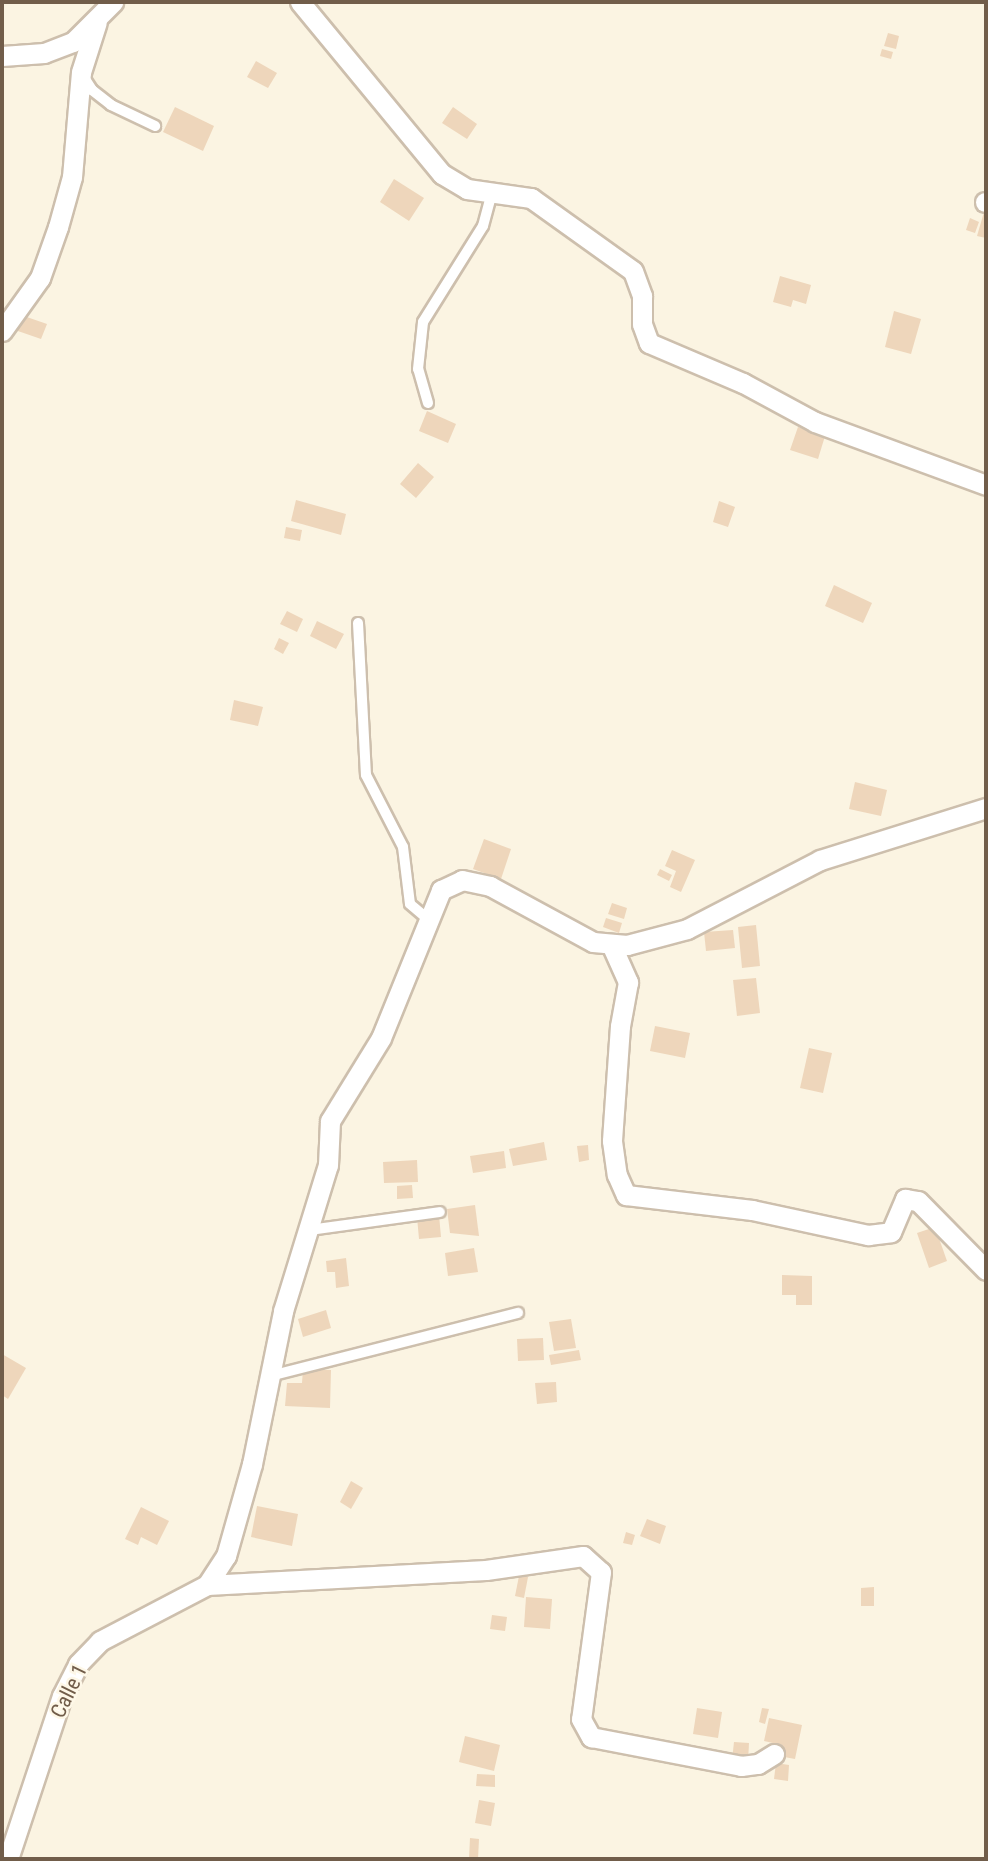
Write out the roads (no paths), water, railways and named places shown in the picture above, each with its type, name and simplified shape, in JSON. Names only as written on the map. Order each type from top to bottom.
[{"type":"street","points":[[2,56],[44,53],[73,42],[97,22],[113,2]]},
{"type":"street","points":[[300,2],[442,174],[467,189],[531,198],[633,271],[642,296],[642,324],[649,343],[743,383],[815,422],[986,485]]},
{"type":"street","points":[[2,331],[40,278],[58,227],[72,177],[81,72],[97,22]]},
{"type":"street","points":[[207,1585],[226,1556],[251,1464],[266,1377],[328,1165],[330,1121],[381,1038],[441,890],[462,880],[490,886],[593,942],[627,945],[687,929],[820,860],[986,808]]},
{"type":"street","points":[[611,944],[628,982],[620,1026],[612,1141],[617,1175],[626,1195],[752,1210],[868,1235],[891,1232],[905,1199],[918,1201],[986,1270]]},
{"type":"street","points":[[207,1585],[486,1570],[583,1556],[601,1572],[581,1719],[591,1737],[741,1766],[758,1764],[774,1754]]},
{"type":"street","name":"Calle 1","points":[[8,1859],[62,1696],[78,1664],[100,1642],[207,1585]]},
{"type":"lane","points":[[81,72],[92,90],[111,104],[155,126]]},
{"type":"lane","points":[[428,403],[418,369],[423,322],[483,226],[492,193]]},
{"type":"lane","points":[[358,623],[366,775],[403,847],[410,904],[429,920]]},
{"type":"lane","points":[[309,1230],[440,1212]]},
{"type":"lane","points":[[266,1377],[518,1313]]}]
